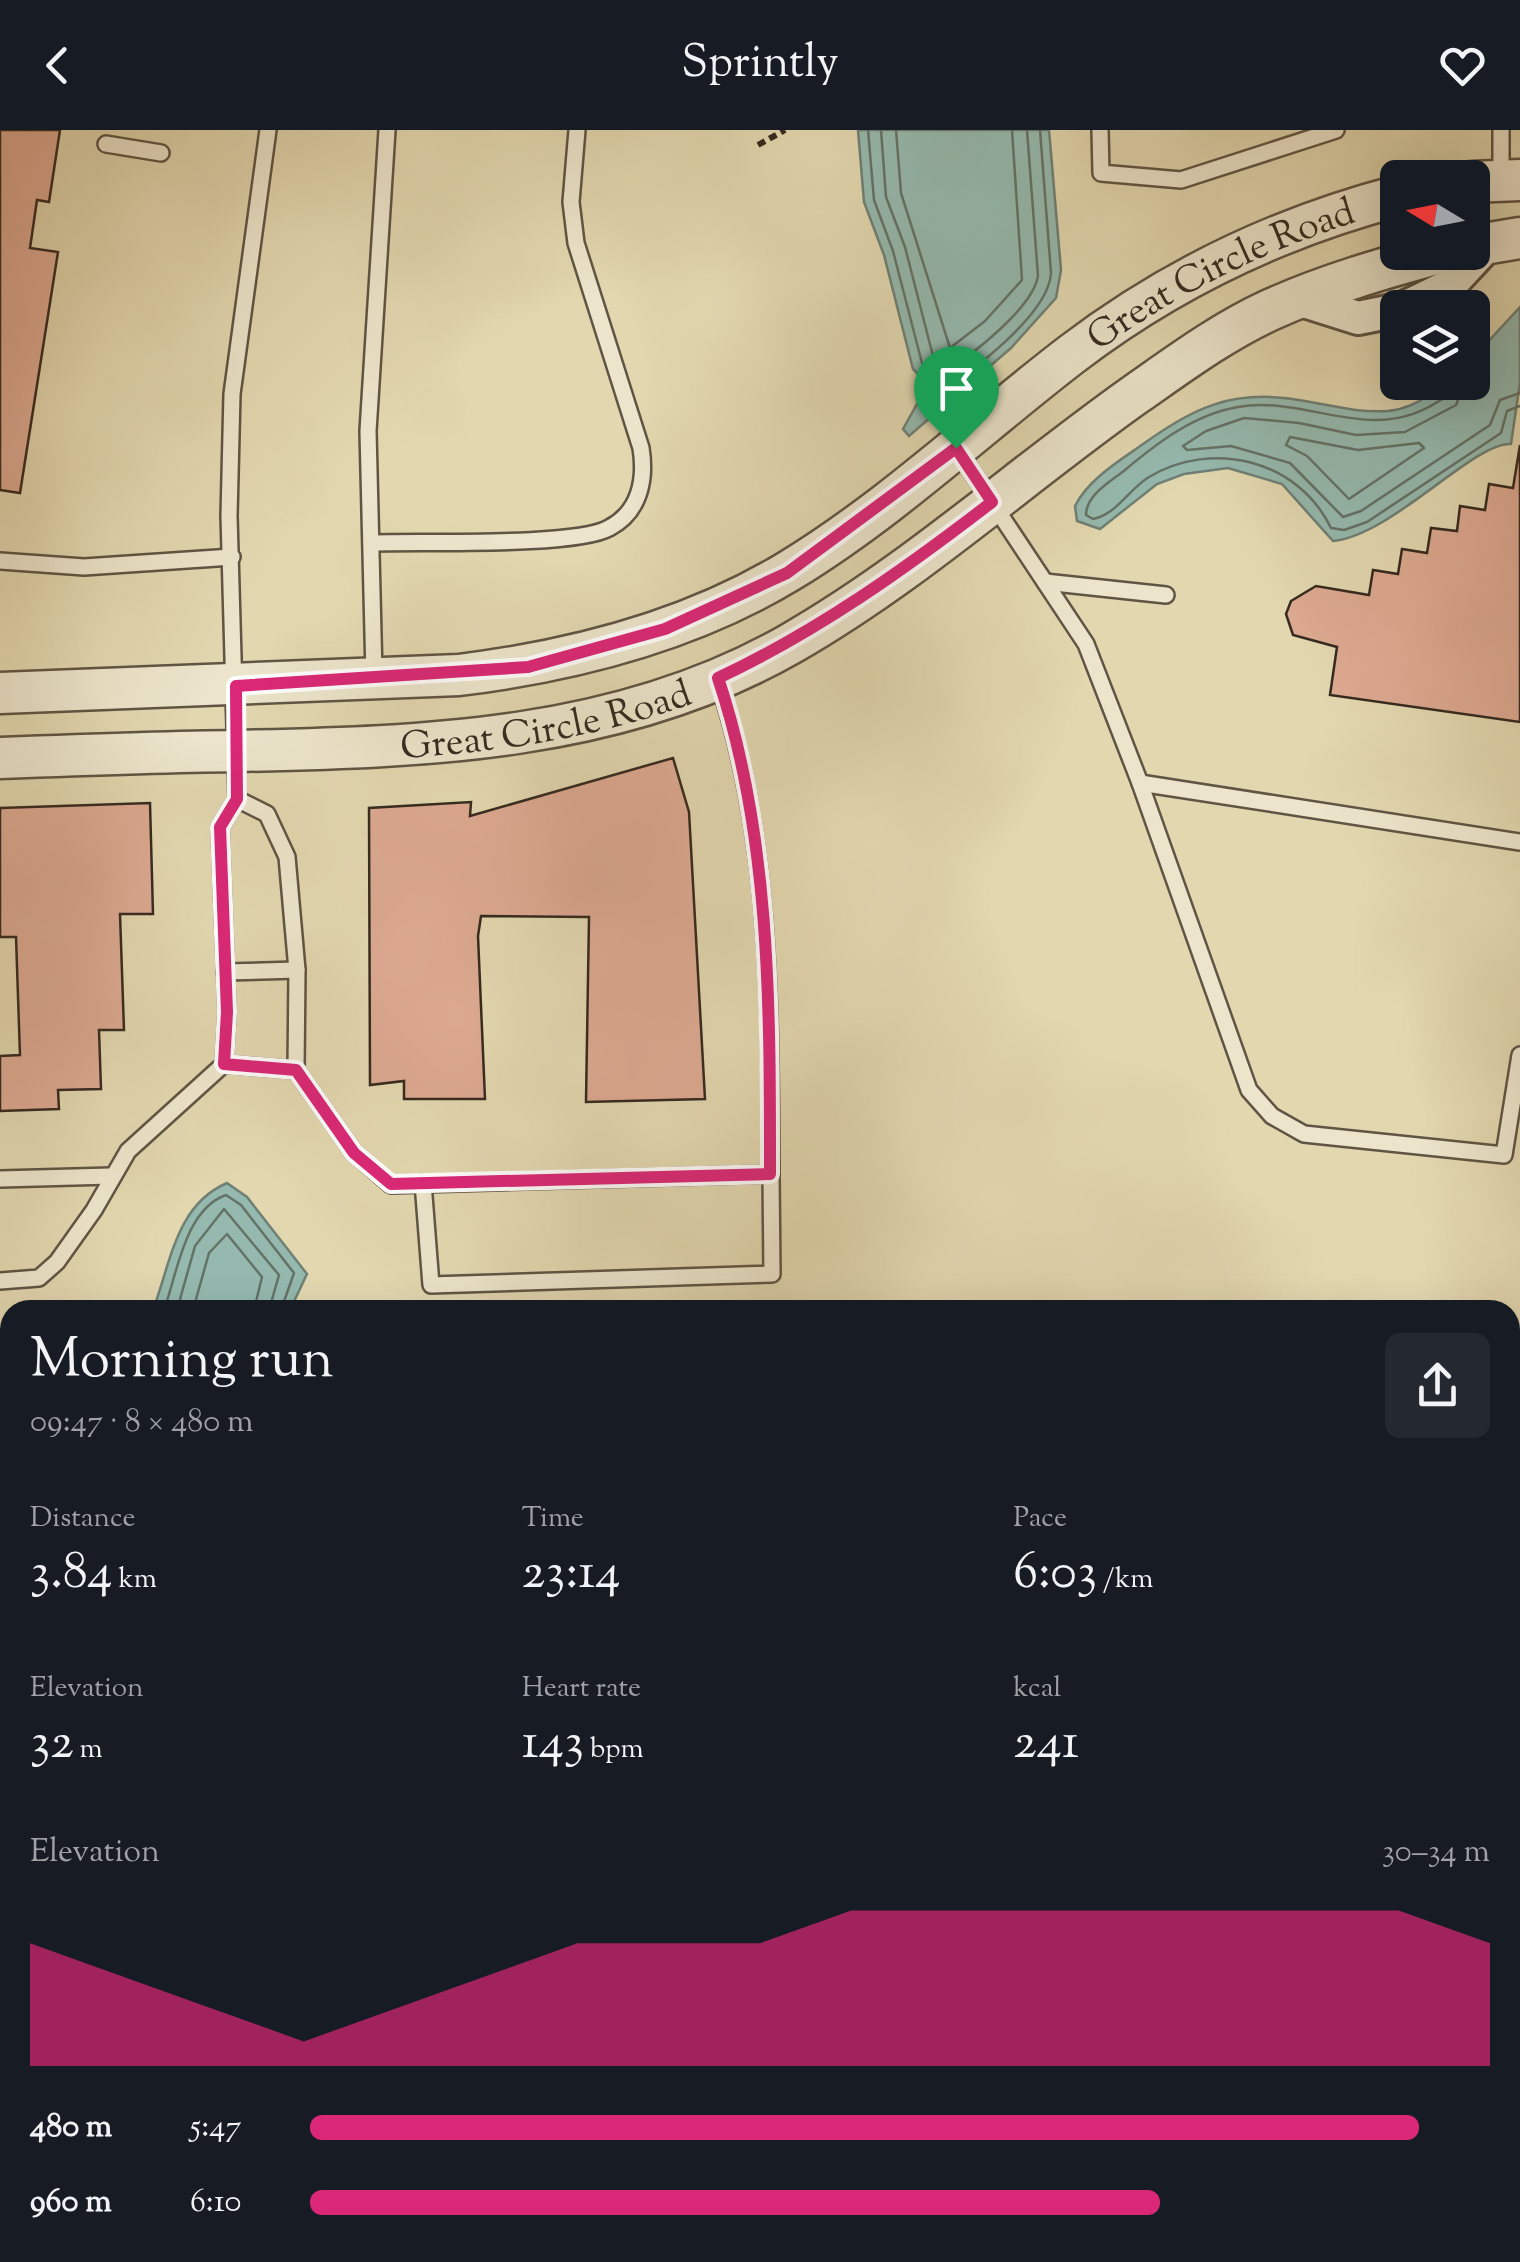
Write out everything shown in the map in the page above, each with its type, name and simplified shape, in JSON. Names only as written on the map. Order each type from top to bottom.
[{"type":"street","name":"Great Circle Road","points":[[0,694],[374,679],[528,667],[665,629],[787,573],[956,448],[1074,352],[1175,284],[1307,224],[1380,202]]},
{"type":"street","points":[[1443,290],[1494,242]]},
{"type":"street","name":"Great Circle Road","points":[[0,758],[398,748],[514,736],[618,715],[718,678],[788,645],[886,583],[1192,354],[1298,298],[1386,270]]},
{"type":"street","points":[[1298,298],[1358,318],[1380,313]]},
{"type":"lane","points":[[224,1064],[220,827],[237,799],[232,394],[268,130]]},
{"type":"lane","points":[[374,679],[368,431],[386,130]]},
{"type":"lane","points":[[372,543],[594,534],[611,527],[638,499],[644,466],[642,448],[576,243],[571,202],[577,130]]},
{"type":"lane","points":[[1100,130],[1101,174],[1181,180],[1336,130]]},
{"type":"lane","points":[[1498,180],[1501,130]]},
{"type":"lane","points":[[106,144],[161,152]]},
{"type":"lane","points":[[956,448],[1086,644],[1140,783],[1248,1090],[1272,1116],[1304,1134],[1504,1155],[1520,1054]]},
{"type":"lane","points":[[0,561],[84,567],[232,557]]},
{"type":"lane","points":[[1045,582],[1166,595]]},
{"type":"lane","points":[[423,1183],[431,1285],[772,1274],[763,906],[737,734],[718,678]]},
{"type":"lane","points":[[1140,783],[1520,842]]},
{"type":"lane","points":[[237,799],[267,814],[288,857],[297,970],[296,1070],[354,1153],[391,1184],[770,1174]]},
{"type":"lane","points":[[225,972],[297,970]]},
{"type":"lane","points":[[0,1281],[39,1278],[57,1262],[94,1210],[128,1151],[224,1064],[296,1070]]},
{"type":"lane","points":[[0,1178],[111,1176]]},
{"type":"path","points":[[758,145],[785,130]]},
{"type":"water","points":[[858,130],[1049,130],[1061,270],[1056,298],[1011,348],[909,436],[903,429],[922,395],[921,377],[913,369],[884,255],[864,202]]},
{"type":"water","points":[[1520,307],[1520,382],[1511,444],[1476,457],[1405,507],[1356,535],[1333,541],[1282,484],[1228,468],[1184,474],[1157,484],[1100,529],[1077,521],[1075,506],[1102,474],[1176,422],[1214,404],[1279,397],[1356,410],[1388,411],[1421,400],[1490,400],[1490,340]]},
{"type":"water","points":[[227,1183],[247,1197],[307,1274],[295,1300],[156,1300],[186,1220],[210,1193]]},
{"type":"building","points":[[0,130],[60,130],[49,202],[37,200],[30,248],[58,252],[20,493],[0,490]]},
{"type":"building","points":[[1520,445],[1520,722],[1330,695],[1337,647],[1293,635],[1286,614],[1291,601],[1316,586],[1369,595],[1373,570],[1398,574],[1402,549],[1427,553],[1431,528],[1457,531],[1460,506],[1485,510],[1489,484],[1513,488]]},
{"type":"building","points":[[673,758],[689,812],[705,1099],[586,1102],[589,917],[481,916],[478,936],[485,1099],[404,1099],[404,1081],[370,1085],[369,808],[471,802],[470,816]]},
{"type":"building","points":[[150,803],[153,914],[120,914],[124,1030],[99,1030],[101,1089],[58,1090],[59,1109],[0,1111],[0,1056],[20,1055],[16,937],[0,937],[0,808]]},
{"type":"route","points":[[956,448],[992,502],[886,583],[788,645],[718,678],[745,766],[763,906],[770,1174],[391,1184],[354,1153],[296,1070],[224,1064],[227,1012],[220,827],[237,799],[236,686],[459,675],[528,667],[665,629],[787,573],[843,536],[956,448]]}]
